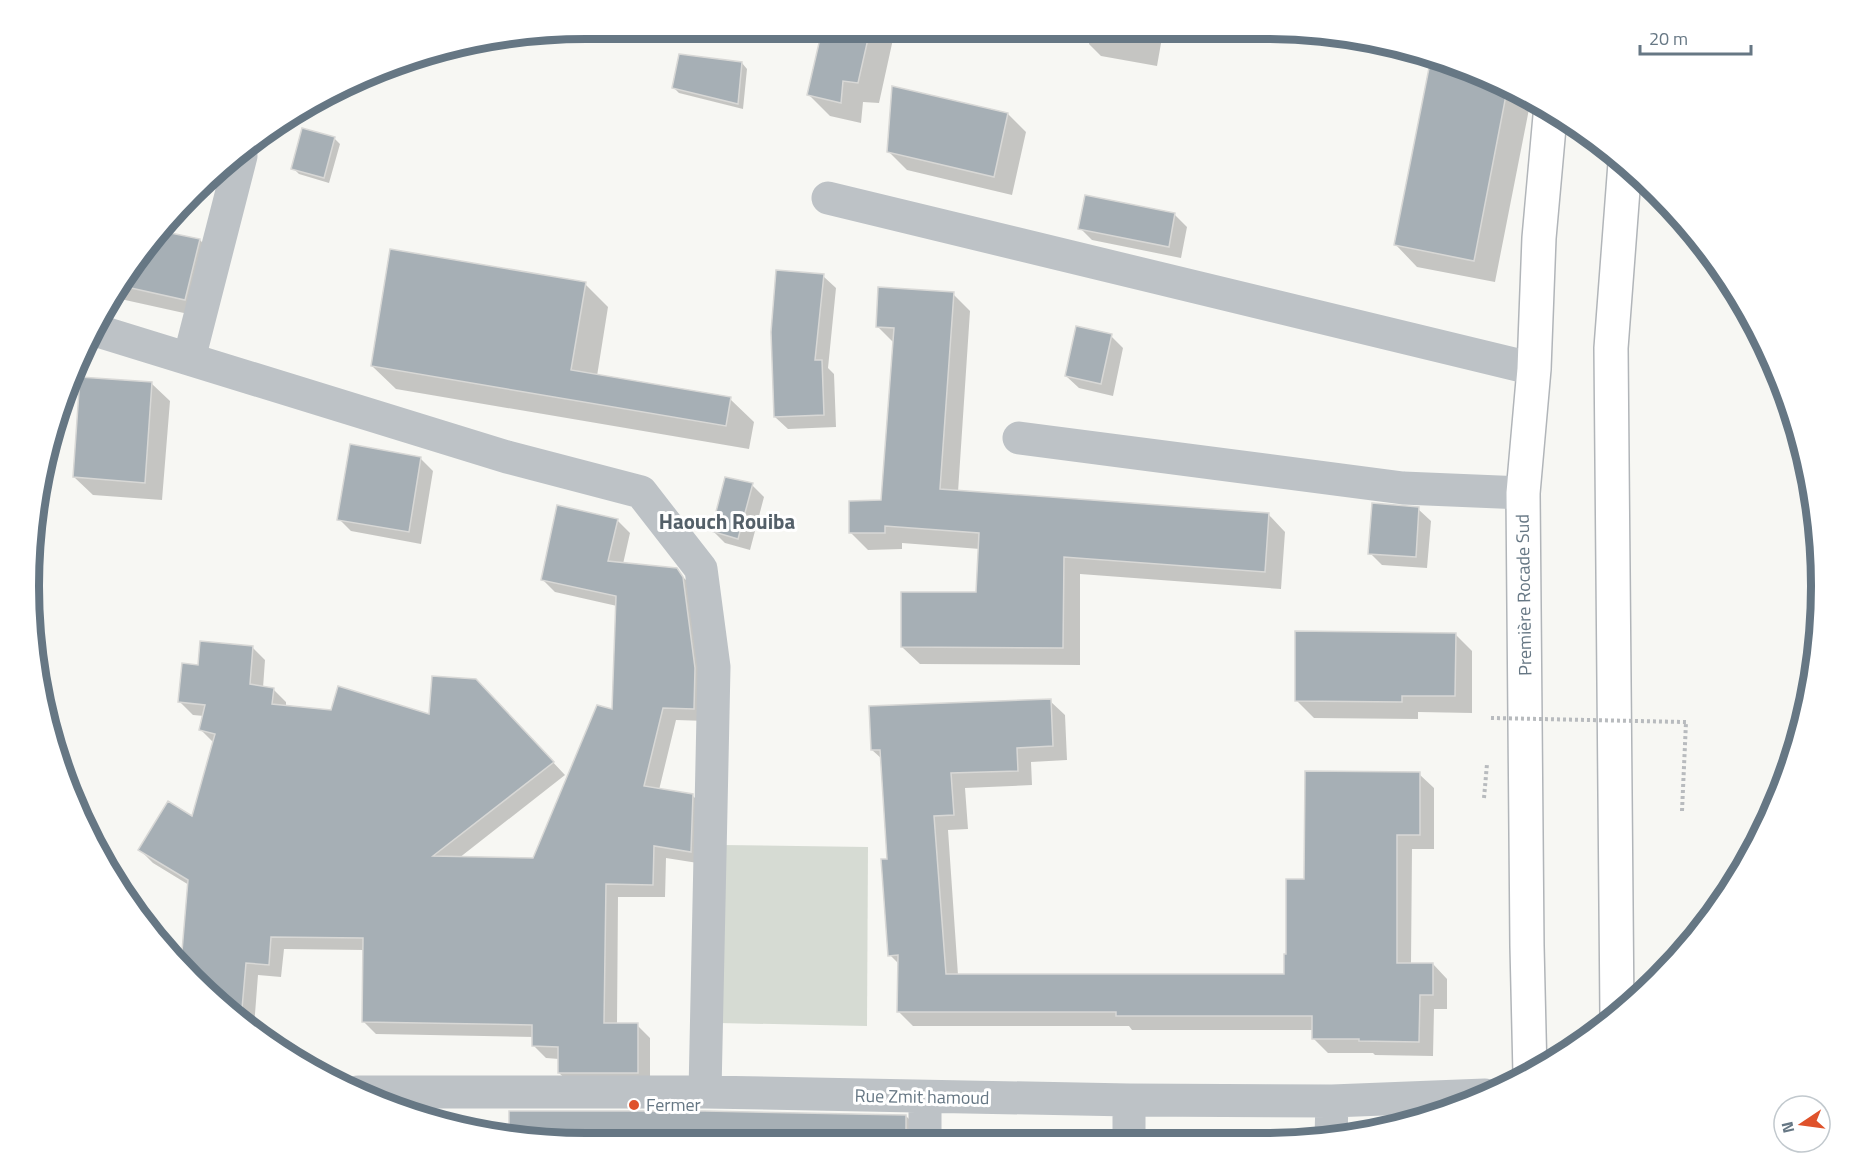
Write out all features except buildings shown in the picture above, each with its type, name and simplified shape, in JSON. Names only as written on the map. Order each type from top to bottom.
[{"type":"highway","name":"Première Rocade Sud","points":[[1530,1064],[1523,493],[1534,369],[1539,238],[1550,119]]},
{"type":"highway","points":[[1617,1004],[1611,348],[1624,174]]},
{"type":"street","points":[[189,359],[239,163]]},
{"type":"street","points":[[828,198],[1534,369]]},
{"type":"street","points":[[101,332],[507,457],[641,492],[701,569],[714,667],[705,1092]]},
{"type":"street","points":[[1019,438],[1403,488],[1523,493]]},
{"type":"street","name":"Rue Zmit hamoud","points":[[380,1092],[705,1092],[1129,1100],[1332,1101],[1460,1096]]},
{"type":"street","points":[[925,1097],[925,1133]]},
{"type":"street","points":[[1129,1100],[1129,1133]]},
{"type":"street","points":[[1332,1101],[1332,1128]]},
{"type":"path","points":[[1491,718],[1686,722],[1682,811]]},
{"type":"shaded area","points":[[721,845],[868,847],[867,1026],[719,1023]]},
{"type":"place","name":"Fermer","points":[[634,1105]]},
{"type":"district","name":"Haouch Rouiba","points":[[727,522]]}]
